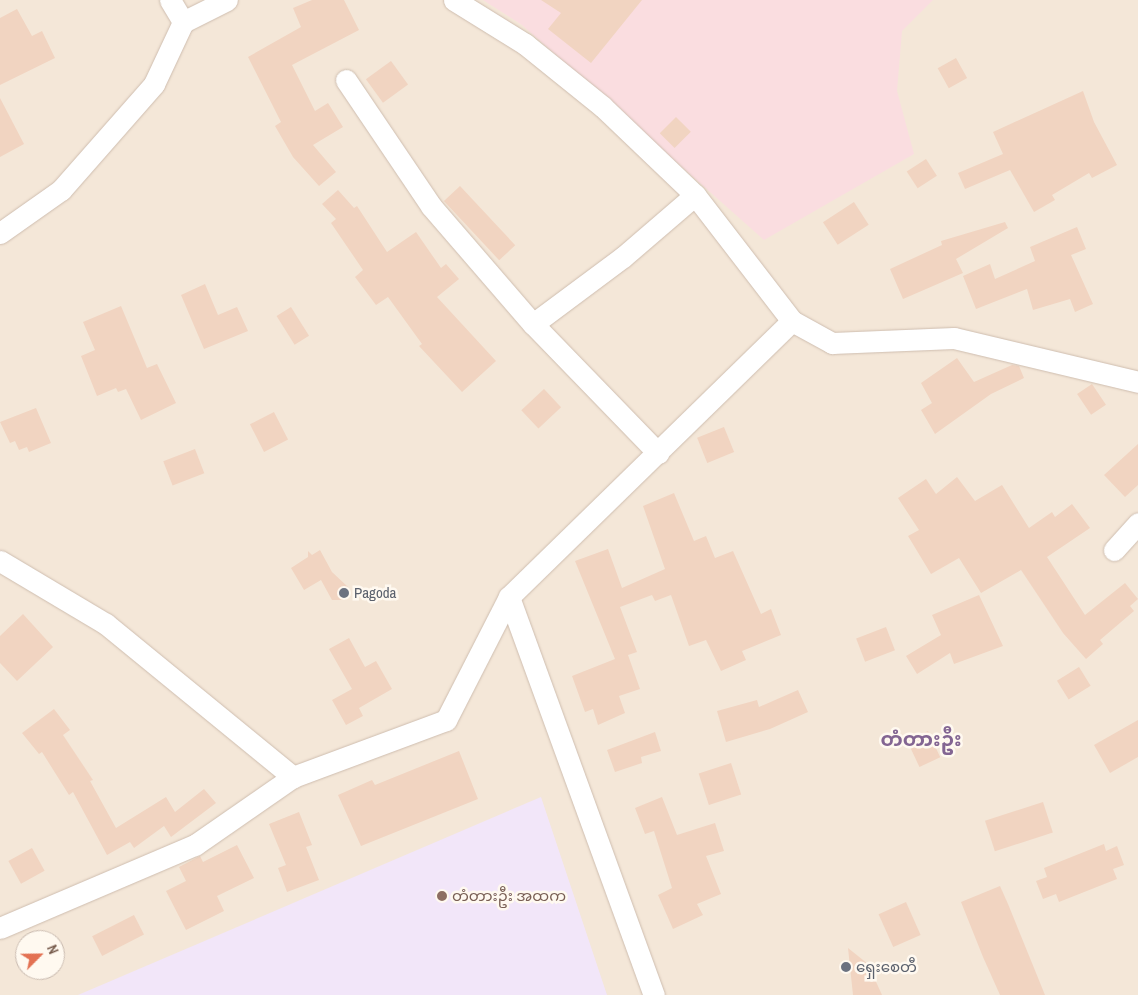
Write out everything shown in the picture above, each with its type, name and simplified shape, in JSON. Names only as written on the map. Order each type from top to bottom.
[{"type":"street","points":[[170,0],[183,22]]},
{"type":"street","points":[[0,233],[61,190],[154,84],[183,22],[227,0]]},
{"type":"street","points":[[454,0],[524,44],[604,107],[695,195],[792,321],[832,343],[954,338],[1138,382]]},
{"type":"street","points":[[346,80],[431,206],[533,324],[658,453]]},
{"type":"street","points":[[533,324],[623,257],[695,195]]},
{"type":"street","points":[[0,928],[195,845],[292,777],[446,720],[508,597],[792,321]]},
{"type":"street","points":[[1114,550],[1138,522]]},
{"type":"street","points":[[0,561],[106,624],[292,777]]},
{"type":"street","points":[[508,597],[654,995]]},
{"type":"shaded area","points":[[0,0],[1138,0],[1138,995],[0,995]]},
{"type":"shaded area","points":[[483,0],[933,0],[902,31],[897,91],[914,154],[764,240],[522,25]]},
{"type":"shaded area","name":"တံတားဦး အထက","points":[[541,797],[607,995],[78,995]]},
{"type":"building","points":[[312,0],[344,0],[359,30],[292,65],[315,111],[328,103],[343,127],[313,145],[336,172],[319,186],[293,157],[275,126],[281,122],[248,57],[301,27],[293,8]]},
{"type":"building","points":[[541,0],[642,0],[591,63],[548,29],[561,13]]},
{"type":"building","points":[[17,9],[32,36],[42,31],[55,58],[0,85],[0,18]]},
{"type":"building","points":[[956,58],[967,78],[949,88],[938,68]]},
{"type":"building","points":[[391,61],[408,84],[383,103],[366,79]]},
{"type":"building","points":[[1083,91],[1094,122],[1117,165],[1092,178],[1089,173],[1052,195],[1055,200],[1034,212],[1010,170],[965,189],[958,173],[1003,154],[993,132]]},
{"type":"building","points":[[0,98],[24,144],[0,157]]},
{"type":"building","points":[[676,117],[691,132],[675,148],[660,133]]},
{"type":"building","points":[[926,159],[937,176],[918,188],[907,172]]},
{"type":"building","points":[[460,186],[515,245],[499,260],[444,201]]},
{"type":"building","points":[[338,190],[354,208],[357,206],[387,252],[416,232],[441,268],[446,264],[459,279],[437,297],[496,361],[462,392],[419,346],[422,344],[388,297],[376,305],[355,277],[363,270],[331,223],[336,219],[322,204]]},
{"type":"building","points":[[854,202],[869,225],[838,245],[823,222]]},
{"type":"building","points":[[1005,222],[1008,228],[956,259],[963,273],[903,299],[890,269],[942,245],[941,241]]},
{"type":"building","points":[[1077,227],[1086,249],[1071,255],[1093,304],[1075,312],[1070,299],[1033,310],[1027,289],[976,309],[963,276],[990,264],[995,279],[1035,261],[1030,247]]},
{"type":"building","points":[[205,284],[218,315],[237,307],[248,331],[204,349],[181,295]]},
{"type":"building","points":[[121,306],[147,368],[157,364],[176,403],[141,420],[126,389],[118,392],[116,388],[97,396],[81,356],[95,350],[83,322]]},
{"type":"building","points":[[291,307],[309,336],[295,345],[277,316]]},
{"type":"building","points":[[957,358],[974,382],[1012,365],[1019,366],[1024,378],[991,394],[935,434],[921,410],[932,403],[921,383]]},
{"type":"building","points":[[1092,384],[1106,405],[1091,415],[1077,394]]},
{"type":"building","points":[[544,389],[561,407],[538,428],[521,410]]},
{"type":"building","points":[[36,408],[51,443],[29,452],[27,447],[19,450],[15,441],[10,443],[0,422]]},
{"type":"building","points":[[274,412],[288,440],[264,452],[250,424]]},
{"type":"building","points":[[724,427],[734,452],[707,463],[697,438]]},
{"type":"building","points":[[1138,444],[1138,485],[1125,497],[1104,475]]},
{"type":"building","points":[[195,449],[204,473],[173,485],[163,461]]},
{"type":"building","points":[[957,477],[975,501],[1002,485],[1029,528],[1052,512],[1055,517],[1072,504],[1090,528],[1047,557],[1085,615],[1125,583],[1138,599],[1130,606],[1134,611],[1100,640],[1103,644],[1086,659],[1063,633],[1021,570],[981,593],[959,558],[931,574],[908,536],[919,530],[898,498],[926,479],[936,494]]},
{"type":"building","points":[[674,493],[694,541],[706,536],[715,558],[733,551],[761,614],[771,609],[781,635],[742,651],[746,660],[721,671],[706,640],[689,646],[671,595],[655,601],[652,595],[620,607],[637,652],[628,655],[640,689],[619,696],[625,713],[598,725],[593,709],[585,712],[572,676],[615,659],[575,561],[608,549],[622,588],[665,569],[643,506]]},
{"type":"building","points":[[320,550],[332,572],[348,587],[350,594],[346,600],[332,600],[321,580],[304,590],[291,568],[308,557],[308,551],[312,555]]},
{"type":"building","points":[[979,595],[1003,646],[954,664],[950,653],[917,674],[906,656],[941,635],[932,615]]},
{"type":"building","points":[[23,614],[53,647],[17,681],[0,663],[0,636]]},
{"type":"building","points":[[886,627],[895,650],[865,662],[856,638]]},
{"type":"building","points":[[349,638],[365,667],[376,661],[392,689],[359,708],[363,716],[346,725],[332,700],[352,689],[329,649]]},
{"type":"building","points":[[1079,667],[1091,686],[1069,699],[1057,681]]},
{"type":"building","points":[[798,690],[808,712],[770,729],[726,742],[717,711],[757,700],[759,707]]},
{"type":"building","points":[[54,709],[70,730],[63,735],[93,780],[90,781],[116,828],[166,797],[175,812],[204,789],[216,803],[171,837],[164,826],[134,848],[130,842],[107,855],[73,792],[69,795],[42,752],[39,754],[22,733]]},
{"type":"building","points":[[1138,720],[1138,757],[1110,773],[1094,745]]},
{"type":"building","points":[[928,731],[940,757],[919,767],[907,741]]},
{"type":"building","points":[[655,732],[661,751],[641,757],[642,763],[615,772],[607,750]]},
{"type":"building","points":[[459,751],[478,799],[361,846],[338,795],[372,780],[375,785]]},
{"type":"building","points":[[731,763],[741,794],[709,805],[699,774]]},
{"type":"building","points":[[662,797],[677,835],[715,823],[724,851],[706,856],[721,894],[697,904],[703,915],[673,929],[658,895],[672,888],[654,831],[645,834],[635,808]]},
{"type":"building","points":[[1043,802],[1053,832],[995,851],[985,821]]},
{"type":"building","points":[[299,812],[312,845],[306,847],[319,880],[287,892],[278,868],[286,865],[269,824]]},
{"type":"building","points":[[1104,844],[1106,851],[1117,846],[1124,865],[1113,869],[1117,879],[1059,902],[1056,894],[1043,899],[1036,881],[1047,877],[1044,868]]},
{"type":"building","points":[[237,845],[254,878],[217,896],[224,911],[186,930],[166,891],[186,881],[179,867],[200,856],[203,862]]},
{"type":"building","points":[[32,848],[45,871],[21,884],[8,861]]},
{"type":"building","points":[[1000,886],[1045,995],[1000,995],[983,957],[961,902]]},
{"type":"building","points":[[906,902],[921,935],[893,947],[879,914]]},
{"type":"building","points":[[134,915],[144,935],[102,956],[92,936]]},
{"type":"building","points":[[848,948],[868,964],[882,995],[853,995]]},
{"type":"place","name":"Pagoda","points":[[344,593]]},
{"type":"place","name":"တံတားဦး အထက","points":[[442,896]]},
{"type":"place","name":"ရှေးစေတီ","points":[[846,967]]},
{"type":"district","name":"တံတားဦး","points":[[921,738]]}]
